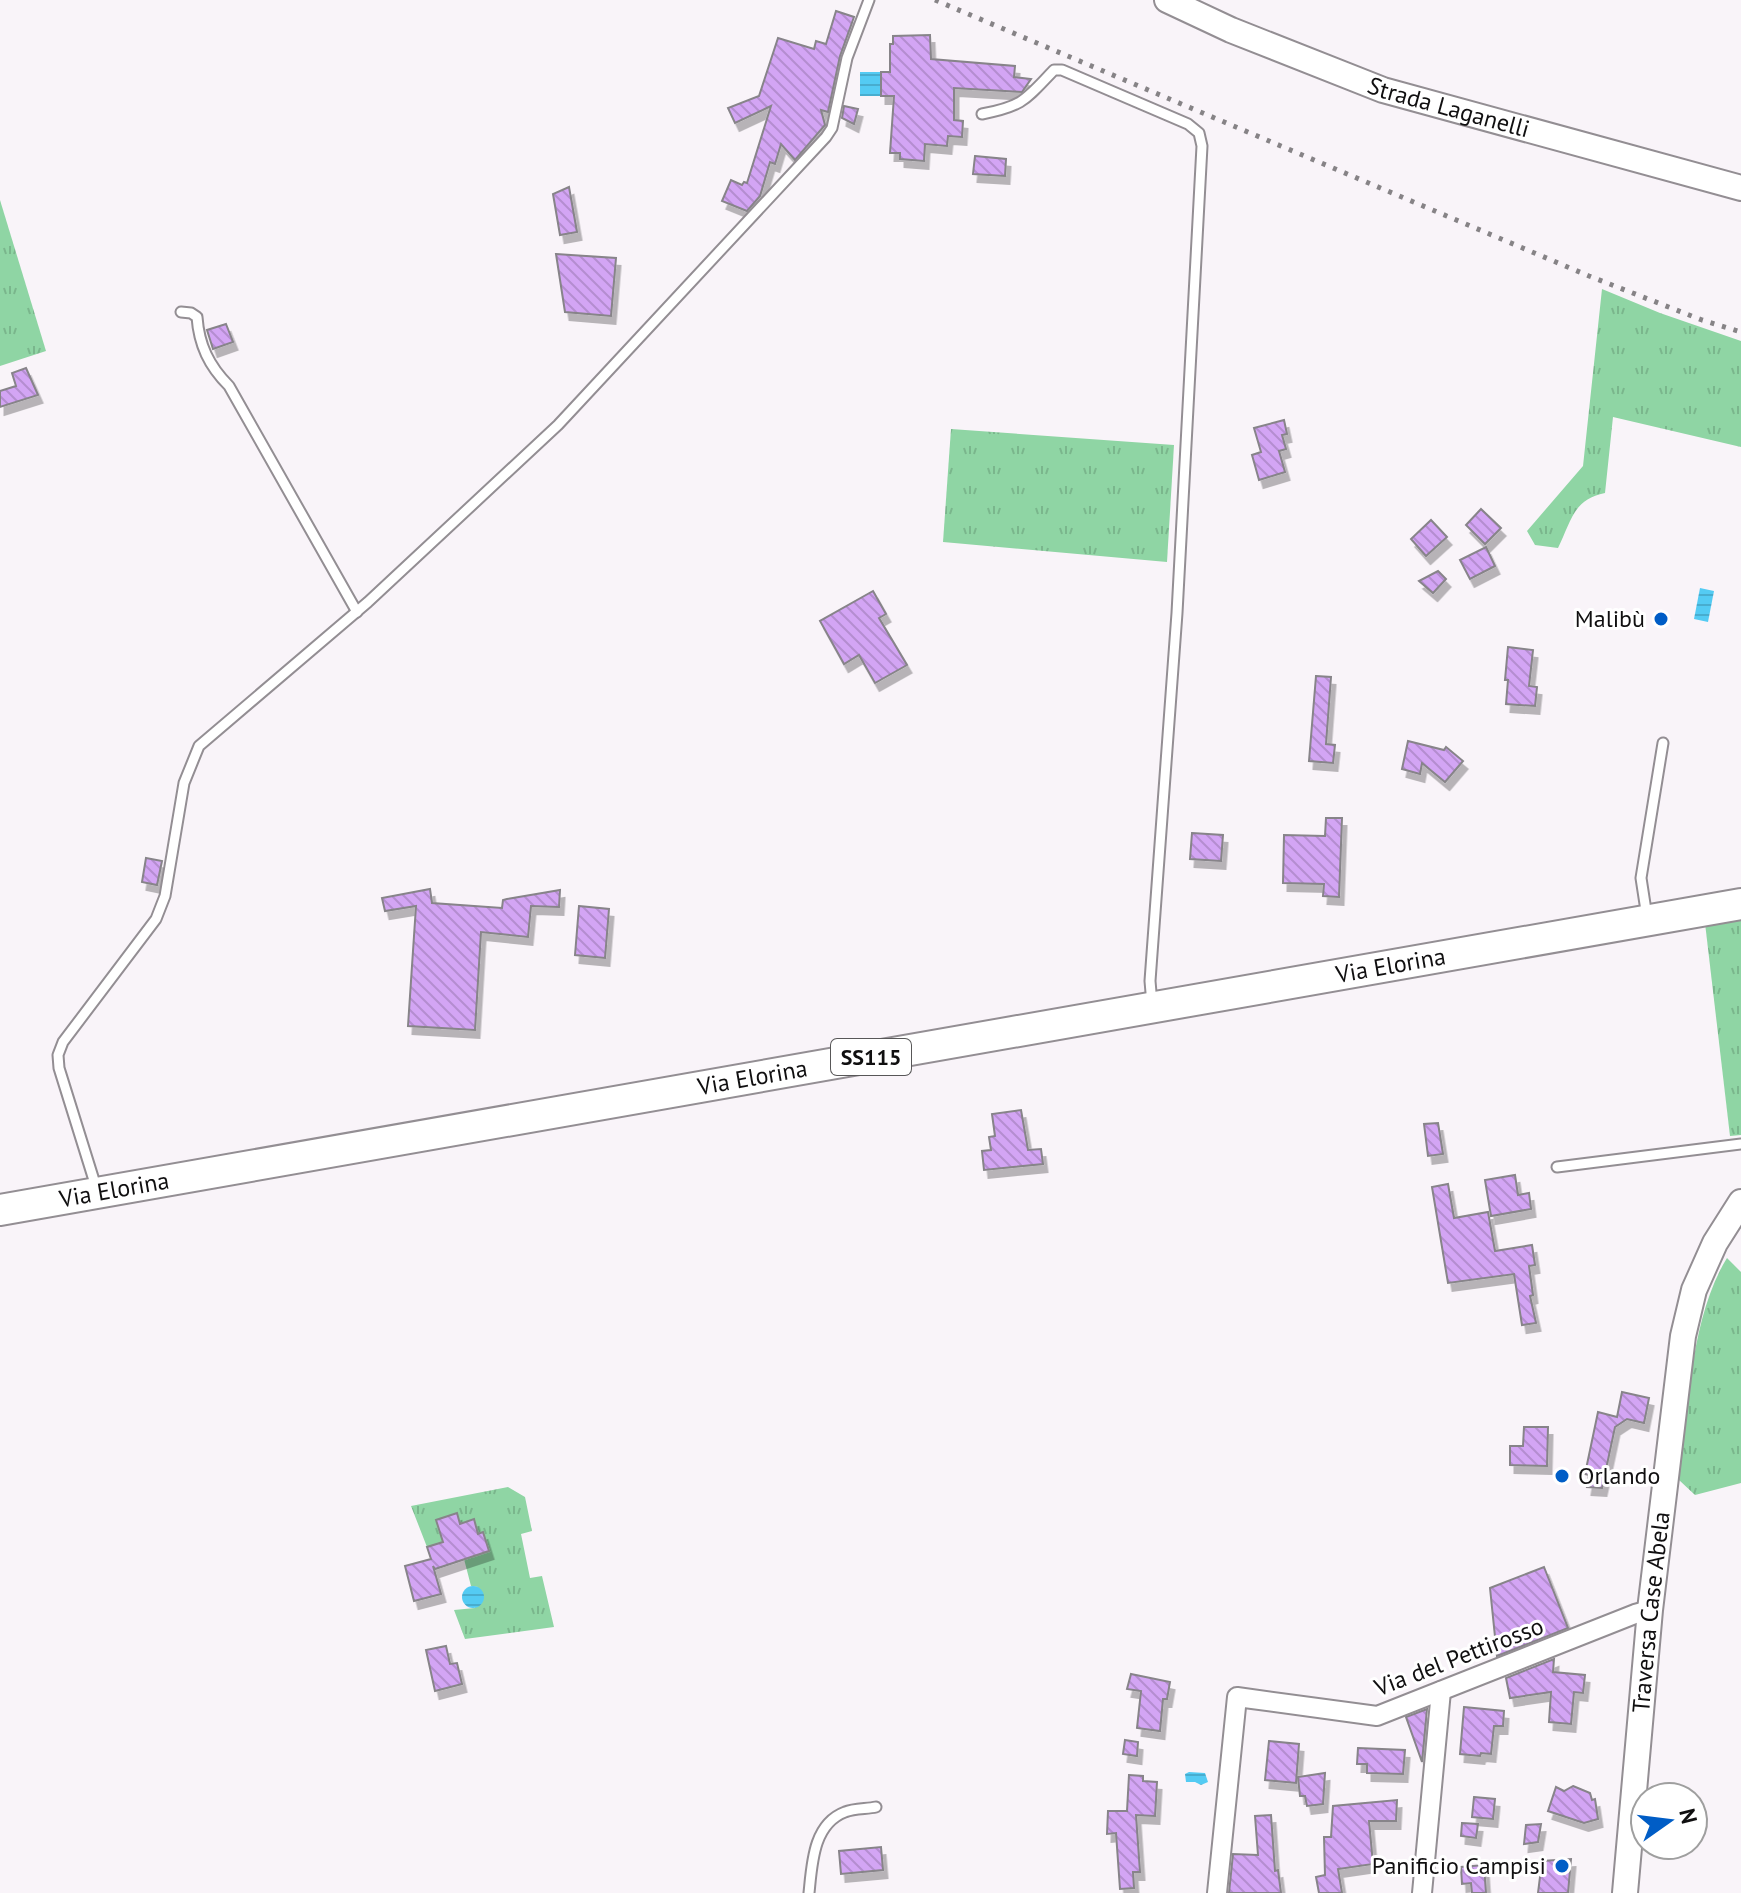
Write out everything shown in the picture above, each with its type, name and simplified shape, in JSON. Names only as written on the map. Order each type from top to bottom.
[{"type":"main road","name":"Via Elorina","points":[[0,1210],[1741,904]]},
{"type":"street","name":"Strada Laganelli","points":[[1167,0],[1231,30],[1383,90],[1741,188]]},
{"type":"street","name":"Traversa Case Abela","points":[[1625,1893],[1650,1610],[1683,1336],[1694,1290],[1715,1243],[1741,1202]]},
{"type":"street","name":"Via del Pettirosso","points":[[1217,1893],[1237,1697],[1377,1716],[1650,1610]]},
{"type":"street","points":[[1422,1893],[1441,1691]]},
{"type":"lane","points":[[98,1193],[59,1068],[58,1055],[63,1042],[156,919],[165,896],[184,783],[199,746],[357,612],[558,425],[826,137],[832,128],[847,58],[869,0]]},
{"type":"lane","points":[[982,114],[1010,109],[1037,90],[1054,70],[1062,70],[1188,124],[1199,133],[1202,146],[1178,598],[1150,981],[1152,1008]]},
{"type":"lane","points":[[181,312],[197,317],[201,344],[208,359],[229,386],[357,612]]},
{"type":"lane","points":[[1647,920],[1641,878],[1663,743]]},
{"type":"lane","points":[[1557,1167],[1741,1144]]},
{"type":"lane","points":[[809,1893],[813,1851],[826,1825],[845,1812],[876,1807]]},
{"type":"green space","points":[[0,200],[46,351],[0,366]]},
{"type":"green space","points":[[1602,289],[1741,341],[1741,447],[1613,417],[1605,493],[1579,506],[1558,548],[1535,545],[1527,531],[1583,466]]},
{"type":"green space","points":[[951,429],[1174,445],[1167,562],[943,542]]},
{"type":"green space","points":[[1741,917],[1741,1135],[1730,1136],[1705,923]]},
{"type":"green space","points":[[1727,1258],[1741,1272],[1741,1483],[1695,1495],[1679,1480],[1692,1366],[1705,1308]]},
{"type":"green space","points":[[508,1487],[525,1497],[532,1531],[521,1534],[530,1578],[542,1576],[554,1627],[465,1639],[454,1610],[475,1608],[478,1587],[471,1586],[464,1559],[489,1551],[483,1533],[478,1534],[473,1519],[460,1524],[456,1513],[436,1520],[446,1541],[427,1547],[411,1506]]},
{"type":"water","points":[[860,72],[881,72],[881,96],[860,96]]},
{"type":"water","points":[[1700,588],[1714,591],[1708,622],[1694,619]]},
{"type":"water","points":[[473,1586],[481,1589],[484,1597],[481,1605],[473,1608],[465,1605],[462,1597],[465,1589]]},
{"type":"water","points":[[1205,1773],[1208,1782],[1201,1785],[1186,1782],[1185,1774]]},
{"type":"building","points":[[836,11],[854,17],[840,56],[828,112],[821,110],[825,125],[795,160],[781,144],[775,164],[770,162],[760,196],[747,211],[722,201],[731,180],[742,185],[747,183],[771,106],[735,123],[728,108],[759,96],[778,38],[814,49],[816,41],[826,44]]},
{"type":"building","points":[[930,35],[931,59],[1015,66],[1014,77],[1031,79],[1022,92],[954,88],[954,120],[963,121],[962,137],[948,136],[947,146],[925,144],[924,161],[900,159],[900,153],[890,153],[894,96],[881,96],[881,72],[890,72],[893,36]]},
{"type":"building","points":[[844,106],[858,109],[854,124],[842,118]]},
{"type":"building","points":[[975,156],[1006,159],[1005,176],[973,174]]},
{"type":"building","points":[[569,187],[577,232],[560,235],[553,194]]},
{"type":"building","points":[[556,254],[616,258],[611,316],[565,312]]},
{"type":"building","points":[[226,324],[233,342],[213,349],[207,330]]},
{"type":"building","points":[[26,368],[38,395],[0,407],[0,391],[16,386],[12,373]]},
{"type":"building","points":[[1284,420],[1287,434],[1282,435],[1286,449],[1279,451],[1285,472],[1259,480],[1252,455],[1261,452],[1254,428]]},
{"type":"building","points":[[1481,509],[1501,528],[1485,544],[1466,525]]},
{"type":"building","points":[[1431,520],[1447,537],[1426,556],[1411,539]]},
{"type":"building","points":[[1486,547],[1495,566],[1470,579],[1460,560]]},
{"type":"building","points":[[1438,571],[1446,579],[1433,593],[1419,581]]},
{"type":"building","points":[[873,591],[886,614],[879,618],[907,665],[875,683],[859,655],[844,664],[820,621]]},
{"type":"building","points":[[1508,647],[1533,650],[1529,686],[1537,687],[1535,706],[1506,704]]},
{"type":"building","points":[[1316,676],[1331,677],[1326,744],[1335,745],[1333,763],[1309,761]]},
{"type":"building","points":[[1408,741],[1444,750],[1446,747],[1463,761],[1445,782],[1422,763],[1420,774],[1402,769]]},
{"type":"building","points":[[1326,818],[1342,818],[1339,897],[1323,896],[1324,884],[1283,883],[1284,835],[1325,836]]},
{"type":"building","points":[[1192,833],[1223,835],[1221,861],[1190,859]]},
{"type":"building","points":[[146,858],[162,861],[157,885],[142,882]]},
{"type":"building","points":[[430,889],[432,903],[502,908],[503,900],[560,890],[559,907],[531,906],[528,937],[481,932],[475,1030],[408,1026],[416,906],[385,911],[382,898]]},
{"type":"building","points":[[579,906],[609,909],[605,958],[575,955]]},
{"type":"building","points":[[1021,1110],[1028,1150],[1041,1149],[1043,1164],[984,1170],[982,1151],[991,1150],[989,1137],[995,1136],[992,1114]]},
{"type":"building","points":[[1438,1123],[1443,1154],[1428,1156],[1424,1124]]},
{"type":"building","points":[[1515,1175],[1518,1195],[1529,1193],[1531,1209],[1491,1216],[1485,1180]]},
{"type":"building","points":[[1448,1184],[1454,1218],[1488,1212],[1495,1251],[1532,1245],[1535,1265],[1529,1266],[1533,1295],[1530,1296],[1536,1323],[1522,1325],[1514,1274],[1448,1283],[1432,1187]]},
{"type":"building","points":[[1622,1392],[1649,1398],[1644,1423],[1627,1419],[1615,1427],[1602,1488],[1587,1487],[1589,1475],[1585,1474],[1598,1412],[1617,1417]]},
{"type":"building","points":[[1524,1427],[1548,1427],[1547,1466],[1510,1465],[1510,1446],[1523,1446]]},
{"type":"building","points":[[457,1513],[460,1524],[474,1519],[478,1534],[483,1532],[489,1551],[435,1569],[433,1566],[441,1594],[414,1601],[405,1566],[431,1559],[427,1547],[443,1542],[436,1520]]},
{"type":"building","points":[[1544,1567],[1568,1628],[1497,1656],[1490,1588]]},
{"type":"building","points":[[446,1646],[450,1664],[457,1663],[462,1684],[435,1691],[426,1650]]},
{"type":"building","points":[[1554,1659],[1553,1672],[1585,1675],[1583,1693],[1574,1692],[1571,1724],[1549,1722],[1551,1692],[1510,1698],[1506,1678]]},
{"type":"building","points":[[1131,1674],[1170,1682],[1167,1699],[1163,1699],[1160,1731],[1137,1728],[1141,1691],[1127,1689]]},
{"type":"building","points":[[1464,1707],[1504,1711],[1503,1726],[1494,1726],[1491,1754],[1460,1754]]},
{"type":"building","points":[[1427,1709],[1422,1762],[1406,1717]]},
{"type":"building","points":[[1125,1740],[1138,1742],[1137,1756],[1123,1754]]},
{"type":"building","points":[[1269,1741],[1299,1744],[1296,1783],[1265,1780]]},
{"type":"building","points":[[1358,1748],[1405,1750],[1403,1774],[1367,1773],[1367,1764],[1357,1764]]},
{"type":"building","points":[[1325,1773],[1323,1804],[1307,1806],[1305,1796],[1300,1796],[1298,1777]]},
{"type":"building","points":[[1129,1775],[1143,1776],[1143,1781],[1157,1782],[1155,1816],[1136,1815],[1140,1872],[1133,1872],[1134,1888],[1120,1889],[1116,1833],[1107,1834],[1108,1811],[1127,1811]]},
{"type":"building","points":[[1573,1786],[1590,1793],[1592,1800],[1595,1799],[1598,1819],[1584,1823],[1548,1811],[1556,1787],[1564,1791]]},
{"type":"building","points":[[1474,1797],[1495,1799],[1493,1819],[1472,1817]]},
{"type":"building","points":[[1397,1800],[1396,1821],[1369,1821],[1373,1864],[1338,1869],[1342,1893],[1319,1893],[1316,1877],[1325,1875],[1324,1837],[1331,1837],[1333,1806]]},
{"type":"building","points":[[1271,1815],[1275,1871],[1278,1870],[1281,1893],[1229,1893],[1233,1854],[1258,1855],[1255,1816]]},
{"type":"building","points":[[1462,1823],[1478,1824],[1476,1838],[1461,1836]]},
{"type":"building","points":[[1541,1824],[1538,1842],[1524,1844],[1526,1825]]},
{"type":"building","points":[[881,1847],[883,1870],[841,1874],[839,1851]]},
{"type":"building","points":[[1571,1859],[1568,1893],[1538,1893],[1542,1861]]},
{"type":"building","points":[[1484,1865],[1486,1893],[1472,1893],[1471,1883],[1462,1884],[1461,1867]]},
{"type":"railway","points":[[935,0],[1589,276],[1741,332]]},
{"type":"place","name":"Malibù","points":[[1661,619]]},
{"type":"place","name":"Orlando","points":[[1562,1476]]},
{"type":"place","name":"Panificio Campisi","points":[[1562,1866]]}]
